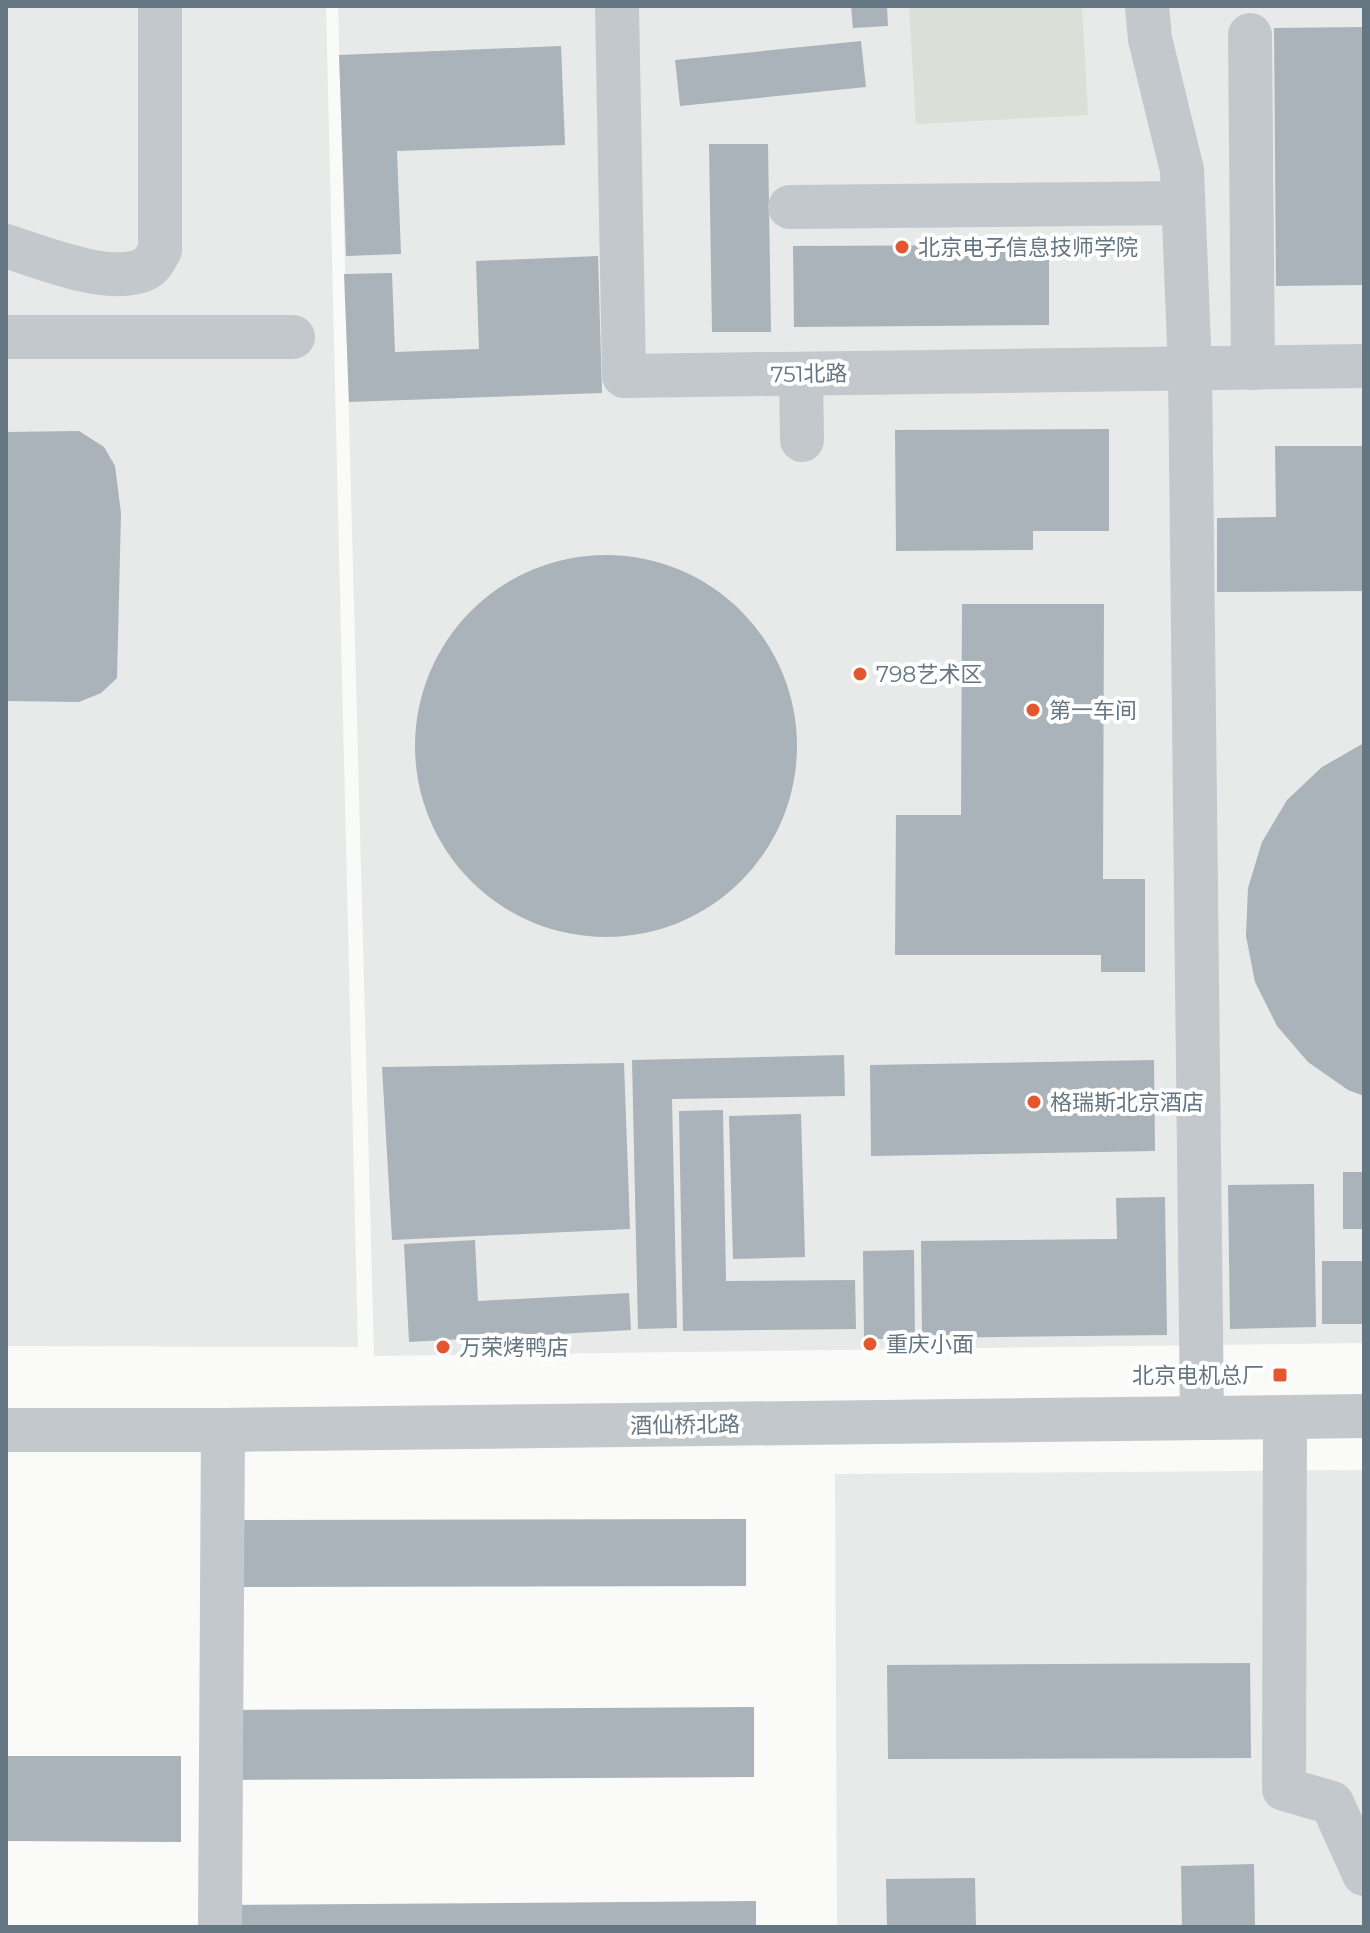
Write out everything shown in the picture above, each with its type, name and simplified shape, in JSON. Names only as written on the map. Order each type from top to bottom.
[{"type":"street","points":[[6,246],[76,267],[125,276],[148,268],[160,250],[160,6]]},
{"type":"street","name":"751北路","points":[[617,6],[624,376],[1364,366]]},
{"type":"street","points":[[1147,6],[1150,39],[1182,170],[1190,369],[1202,1417]]},
{"type":"street","points":[[1250,35],[1253,368]]},
{"type":"street","points":[[790,207],[1183,203]]},
{"type":"street","points":[[6,337],[293,337]]},
{"type":"street","points":[[801,374],[802,440]]},
{"type":"street","name":"酒仙桥北路","points":[[6,1430],[1364,1416]]},
{"type":"street","points":[[1285,1417],[1284,1789],[1332,1803],[1364,1874]]},
{"type":"street","points":[[220,1927],[223,1430]]},
{"type":"shaded area","points":[[6,6],[326,6],[358,1347],[6,1346]]},
{"type":"shaded area","name":"798艺术区","points":[[338,6],[1364,6],[1364,1343],[374,1356]]},
{"type":"shaded area","points":[[909,6],[1082,6],[1088,115],[916,124]]},
{"type":"shaded area","points":[[1364,1470],[1364,1927],[837,1927],[835,1474]]},
{"type":"building","points":[[851,6],[887,6],[888,26],[853,28]]},
{"type":"building","points":[[1364,27],[1364,285],[1276,286],[1274,28]]},
{"type":"building","points":[[861,41],[866,87],[680,106],[675,60]]},
{"type":"building","points":[[561,46],[565,145],[397,151],[401,254],[346,256],[339,55]]},
{"type":"building","points":[[709,144],[768,144],[771,332],[712,332]]},
{"type":"building","points":[[1049,245],[1049,325],[794,327],[793,246]]},
{"type":"building","points":[[598,256],[602,393],[349,402],[344,274],[392,273],[395,352],[479,349],[476,261]]},
{"type":"building","points":[[1109,429],[1109,531],[1033,531],[1033,550],[896,551],[895,430]]},
{"type":"building","points":[[79,431],[104,447],[115,466],[121,513],[117,678],[101,693],[79,702],[6,701],[6,432]]},
{"type":"building","points":[[1275,446],[1364,446],[1364,591],[1217,592],[1217,518],[1276,517]]},
{"type":"building","points":[[606,555],[643,558],[679,569],[712,587],[741,611],[765,640],[783,673],[794,709],[797,746],[794,783],[783,819],[765,852],[741,881],[712,905],[679,923],[643,934],[606,937],[569,934],[533,923],[500,905],[471,881],[447,852],[429,819],[418,783],[415,746],[418,709],[429,673],[447,640],[471,611],[500,587],[533,569],[569,558]]},
{"type":"building","name":"第一车间","points":[[962,604],[1104,604],[1103,879],[1145,879],[1145,972],[1101,972],[1101,955],[895,955],[896,815],[961,815]]},
{"type":"building","points":[[1364,743],[1364,1096],[1348,1090],[1308,1062],[1277,1026],[1255,982],[1246,936],[1248,888],[1262,842],[1287,800],[1322,767]]},
{"type":"building","points":[[844,1055],[845,1096],[672,1099],[677,1328],[638,1329],[632,1060]]},
{"type":"building","points":[[1154,1060],[1155,1151],[871,1156],[870,1065]]},
{"type":"building","points":[[624,1063],[630,1229],[392,1240],[382,1067]]},
{"type":"building","points":[[723,1110],[726,1281],[855,1280],[856,1329],[683,1331],[679,1111]]},
{"type":"building","points":[[801,1114],[805,1257],[733,1259],[729,1116]]},
{"type":"building","points":[[1343,1172],[1364,1172],[1364,1229],[1343,1229]]},
{"type":"building","points":[[1314,1184],[1316,1327],[1230,1329],[1228,1185]]},
{"type":"building","points":[[1165,1197],[1167,1335],[922,1338],[921,1241],[1117,1239],[1116,1198]]},
{"type":"building","points":[[475,1240],[478,1301],[629,1293],[631,1330],[409,1342],[404,1244]]},
{"type":"building","points":[[914,1250],[915,1339],[864,1339],[863,1251]]},
{"type":"building","points":[[1322,1261],[1364,1261],[1364,1324],[1322,1324]]},
{"type":"building","points":[[746,1519],[746,1586],[231,1587],[231,1520]]},
{"type":"building","points":[[1250,1663],[1251,1758],[888,1759],[887,1665]]},
{"type":"building","points":[[754,1707],[754,1777],[230,1780],[230,1710]]},
{"type":"building","points":[[6,1756],[181,1756],[181,1842],[6,1841]]},
{"type":"building","points":[[1254,1864],[1255,1927],[1182,1927],[1181,1866]]},
{"type":"building","points":[[975,1878],[976,1927],[887,1927],[886,1879]]},
{"type":"building","points":[[756,1901],[756,1927],[233,1927],[233,1905]]},
{"type":"place","name":"北京电子信息技师学院","points":[[902,247]]},
{"type":"place","name":"798艺术区","points":[[860,674]]},
{"type":"place","name":"第一车间","points":[[1033,710]]},
{"type":"place","name":"格瑞斯北京酒店","points":[[1034,1102]]},
{"type":"place","name":"重庆小面","points":[[870,1344]]},
{"type":"place","name":"万荣烤鸭店","points":[[443,1347]]},
{"type":"place","name":"北京电机总厂","points":[[1280,1375]]}]
